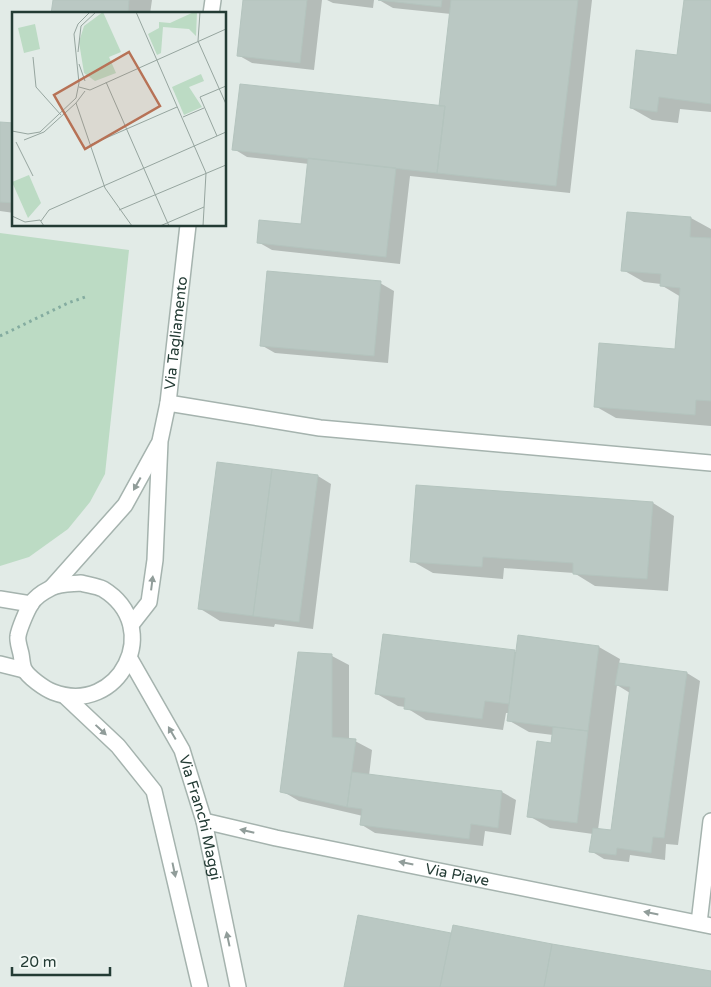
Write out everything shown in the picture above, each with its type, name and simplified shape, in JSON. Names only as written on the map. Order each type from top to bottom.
[{"type":"street","name":"Via Tagliamento","points":[[131,625],[149,602],[155,560],[160,441],[168,403],[188,226]]},
{"type":"street","points":[[168,403],[320,428],[711,464]]},
{"type":"street","name":"Via Tagliamento","points":[[52,587],[125,505],[160,441]]},
{"type":"street","points":[[24,670],[18,637],[30,604],[52,587],[59,585],[81,583],[102,589],[121,604],[131,625],[133,638],[130,659],[112,684],[87,696],[66,697]]},
{"type":"street","points":[[0,599],[30,604]]},
{"type":"street","name":"Via Franchi Maggi","points":[[130,659],[182,750],[204,821],[238,987]]},
{"type":"street","points":[[0,664],[24,670],[46,689],[66,697],[118,746],[154,791],[200,987]]},
{"type":"street","name":"Via Piave","points":[[204,821],[276,838],[705,924]]},
{"type":"street","points":[[705,924],[711,821]]},
{"type":"path","points":[[0,336],[68,303],[88,296]]},
{"type":"green space","points":[[0,233],[129,250],[105,474],[90,502],[68,529],[29,557],[0,566]]},
{"type":"building","points":[[53,0],[129,0],[128,12],[51,12]]},
{"type":"building","points":[[243,0],[307,0],[300,63],[237,56]]},
{"type":"building","points":[[378,0],[442,0],[441,7]]},
{"type":"building","points":[[451,0],[578,0],[556,186],[437,173],[445,106],[439,106]]},
{"type":"building","points":[[684,0],[711,0],[711,104],[659,97],[657,112],[630,108],[636,50],[677,55]]},
{"type":"building","points":[[240,84],[445,106],[437,173],[232,150]]},
{"type":"building","points":[[0,122],[12,123],[12,203],[0,202]]},
{"type":"building","points":[[308,158],[396,168],[386,257],[257,243],[259,220],[301,224]]},
{"type":"building","points":[[627,212],[691,217],[690,237],[711,238],[711,401],[696,400],[695,415],[594,407],[599,343],[675,349],[680,288],[660,286],[661,274],[621,271]]},
{"type":"building","points":[[267,271],[381,281],[374,356],[260,346]]},
{"type":"building","points":[[217,462],[272,469],[253,616],[198,609]]},
{"type":"building","points":[[272,469],[318,475],[299,622],[253,616]]},
{"type":"building","points":[[416,485],[653,502],[647,579],[573,574],[573,563],[483,557],[482,567],[410,562]]},
{"type":"building","points":[[383,634],[515,650],[509,704],[485,701],[482,719],[404,709],[405,698],[375,694]]},
{"type":"building","points":[[518,635],[599,646],[588,731],[507,721]]},
{"type":"building","points":[[298,652],[332,654],[332,737],[356,739],[347,807],[280,792]]},
{"type":"building","points":[[619,663],[687,672],[664,838],[653,837],[651,853],[617,848],[616,855],[589,852],[593,828],[611,830],[630,687],[615,685]]},
{"type":"building","points":[[553,727],[588,731],[577,823],[527,817],[537,741],[551,743]]},
{"type":"building","points":[[352,772],[502,791],[498,828],[471,824],[469,839],[360,825],[362,809],[347,807]]},
{"type":"building","points":[[358,915],[451,933],[440,987],[344,987]]},
{"type":"building","points":[[453,925],[552,944],[544,987],[440,987]]},
{"type":"building","points":[[552,944],[711,971],[711,987],[544,987]]}]
